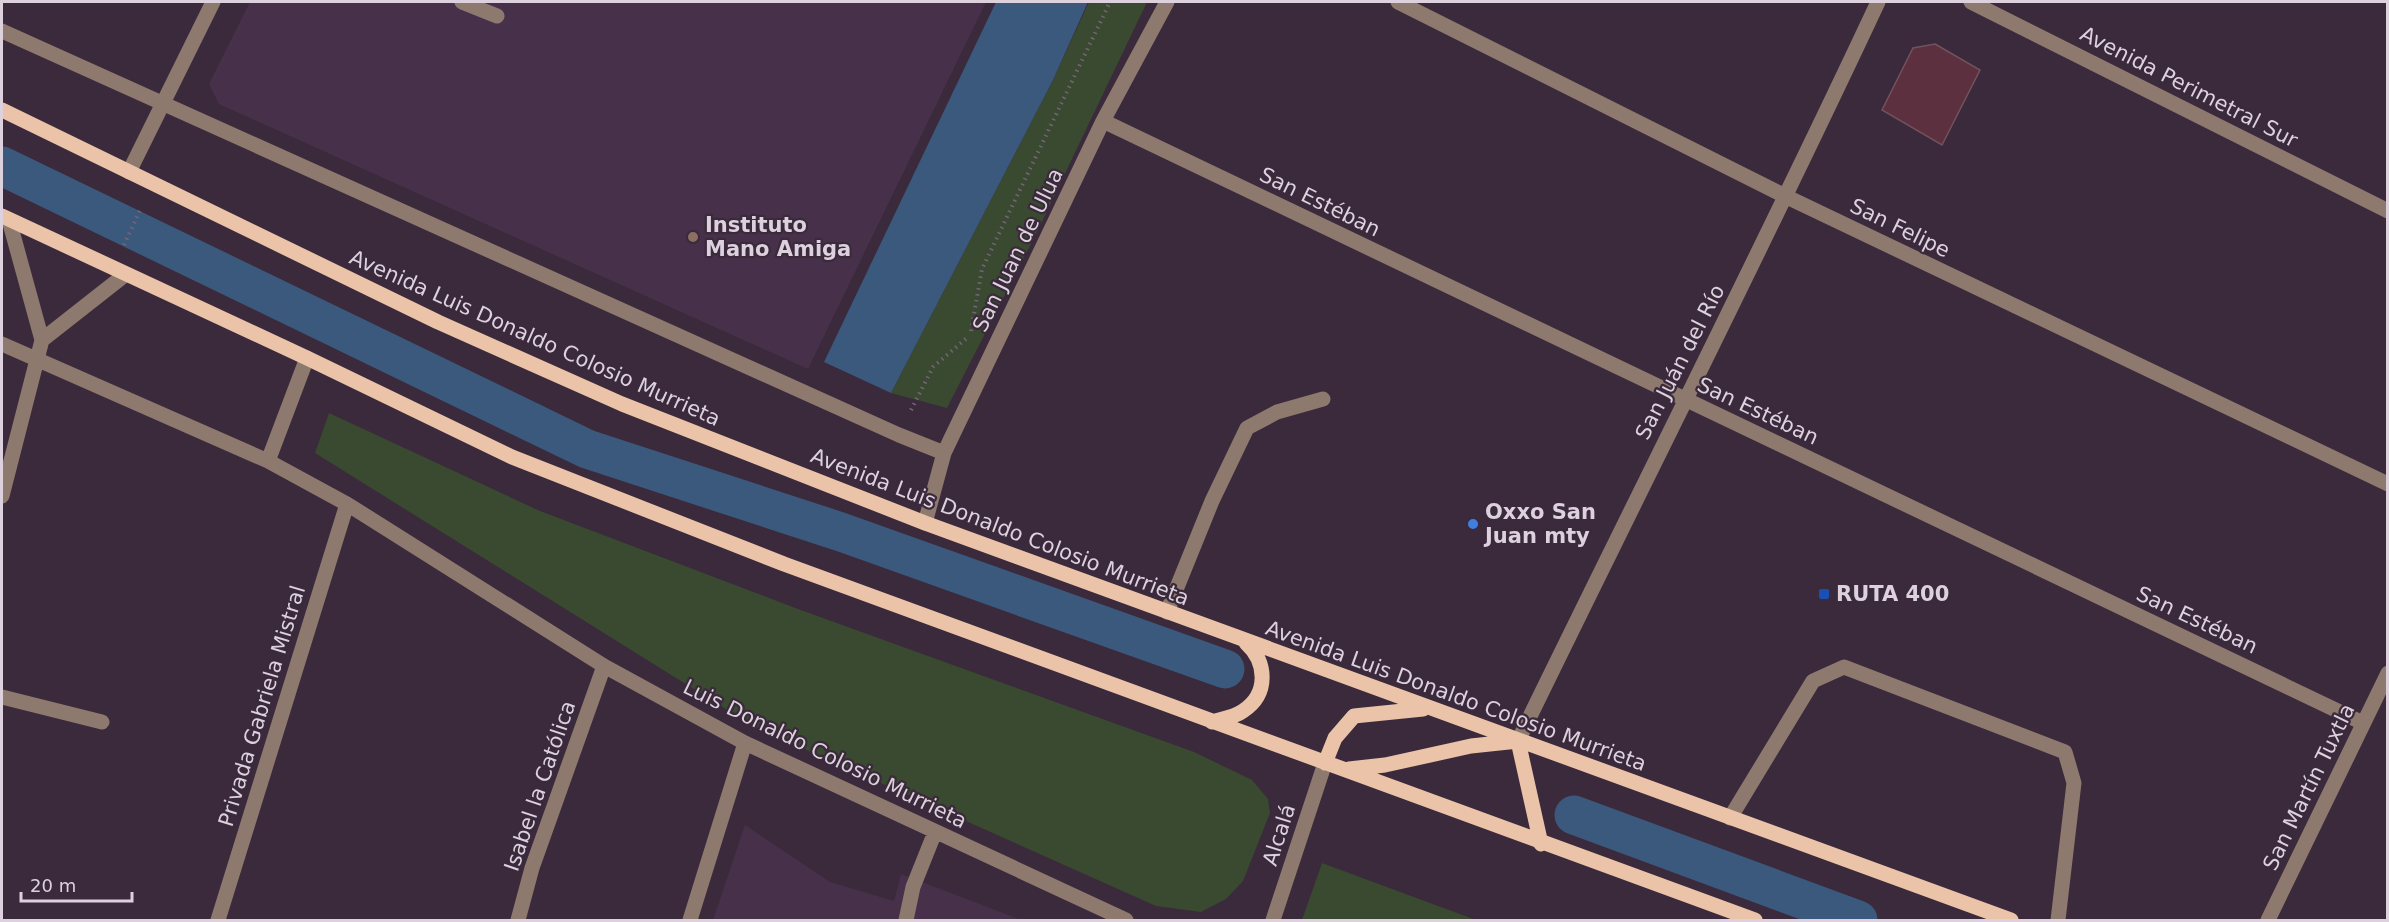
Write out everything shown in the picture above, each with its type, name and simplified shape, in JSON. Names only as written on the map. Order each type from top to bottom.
[{"type":"main road","name":"Avenida Luis Donaldo Colosio Murrieta","points":[[2,110],[438,322],[622,404],[925,524],[2011,921]]},
{"type":"main road","points":[[5,218],[307,357],[512,457],[784,564],[1755,921]]},
{"type":"main road","points":[[1212,722],[1242,713],[1253,704],[1260,691],[1263,676],[1261,662],[1242,640]]},
{"type":"main road","points":[[1332,766],[1335,738],[1353,716],[1388,710],[1430,709]]},
{"type":"main road","points":[[1332,766],[1368,768],[1471,746],[1518,741],[1541,844]]},
{"type":"street","points":[[129,172],[164,106],[213,2]]},
{"type":"street","points":[[462,2],[497,16]]},
{"type":"street","name":"San Juan de Ulua","points":[[925,524],[944,453],[1103,121],[1167,2]]},
{"type":"street","name":"San Felipe","points":[[1398,2],[1787,197],[2388,484]]},
{"type":"street","name":"San Juán del Río","points":[[1518,741],[1684,399],[1787,197],[1878,2]]},
{"type":"street","name":"Avenida Perimetral Sur","points":[[1971,2],[2388,211]]},
{"type":"street","points":[[2,31],[164,106],[899,435],[944,453]]},
{"type":"street","name":"San Estéban","points":[[1103,121],[2363,723]]},
{"type":"street","points":[[5,218],[42,340]]},
{"type":"street","points":[[2,496],[35,359],[42,340],[126,274]]},
{"type":"street","name":"Luis Donaldo Colosio Murrieta","points":[[2,344],[268,461],[347,504],[604,666],[745,743],[1126,921]]},
{"type":"street","points":[[268,461],[307,357]]},
{"type":"street","points":[[1167,612],[1212,501],[1247,428],[1278,412],[1323,399]]},
{"type":"street","name":"Privada Gabriela Mistral","points":[[218,921],[347,504]]},
{"type":"street","name":"Isabel la Católica","points":[[518,921],[532,868],[604,666]]},
{"type":"street","points":[[1730,818],[1813,681],[1844,667],[2065,752],[2074,783],[2058,921]]},
{"type":"street","name":"San Martín Tuxtla","points":[[2268,921],[2388,673]]},
{"type":"street","points":[[2,697],[102,722]]},
{"type":"street","points":[[690,921],[745,743]]},
{"type":"street","name":"Alcalá","points":[[1273,921],[1332,766]]},
{"type":"street","points":[[906,921],[913,888],[935,832]]},
{"type":"path","points":[[899,435],[933,367],[969,337],[982,269],[1110,2]]},
{"type":"path","points":[[122,249],[141,208]]},
{"type":"shaded area","name":"Instituto Mano Amiga","points":[[250,2],[986,2],[808,369],[219,104],[209,84]]},
{"type":"shaded area","points":[[745,825],[830,882],[894,901],[901,874],[1021,920],[713,920]]},
{"type":"green space","points":[[1089,2],[1147,2],[1038,230],[947,408],[891,393],[1053,80]]},
{"type":"green space","points":[[329,413],[540,511],[798,609],[1194,752],[1252,780],[1268,799],[1270,813],[1243,881],[1226,899],[1201,912],[1156,906],[753,726],[315,453]]},
{"type":"green space","points":[[1322,863],[1476,920],[1302,920]]},
{"type":"water","points":[[996,2],[1088,2],[1053,80],[891,393],[824,362]]},
{"type":"building","points":[[1935,44],[1980,70],[1942,145],[1882,110],[1913,48]]},
{"type":"waterway","points":[[2,166],[587,449],[841,532],[1225,669]]},
{"type":"waterway","points":[[1574,815],[1858,920]]},
{"type":"place","name":"Instituto Mano Amiga","points":[[693,237]]},
{"type":"place","name":"Oxxo San Juan mty","points":[[1473,524]]},
{"type":"place","name":"RUTA 400","points":[[1824,594]]}]
